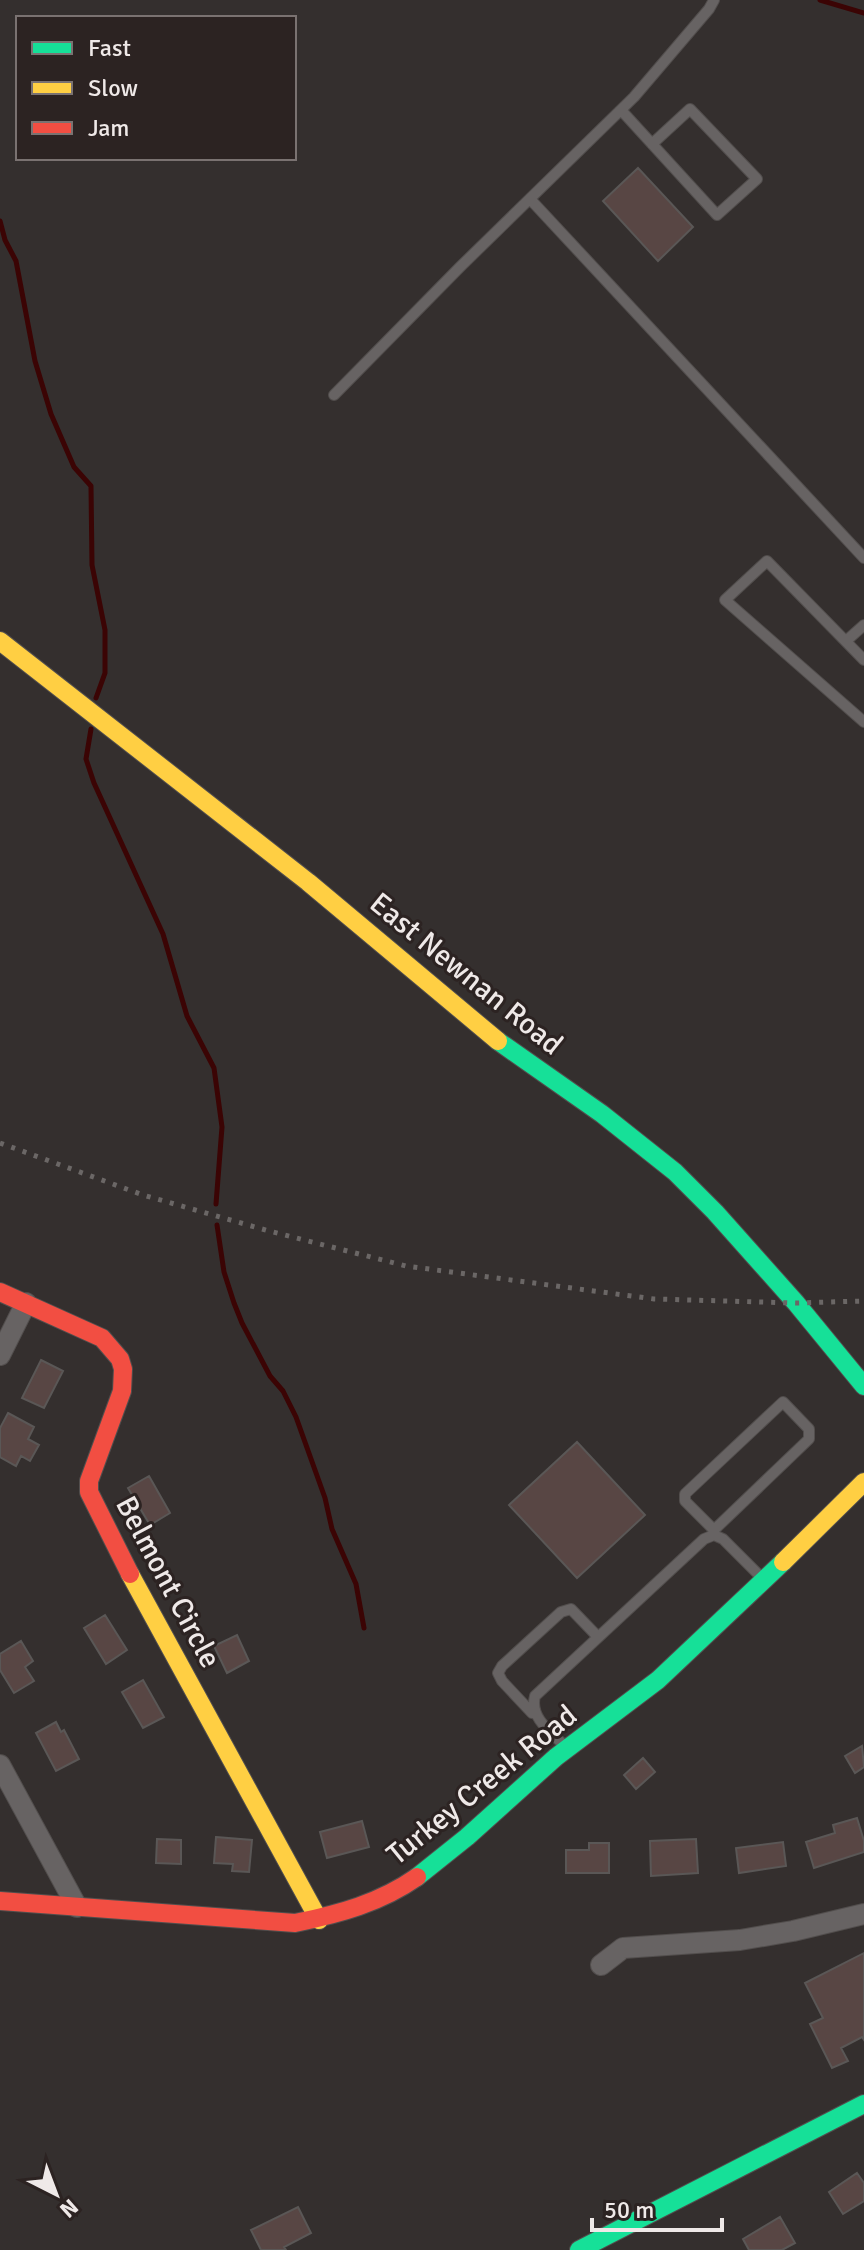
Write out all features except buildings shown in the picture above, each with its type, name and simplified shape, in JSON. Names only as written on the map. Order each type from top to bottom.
[{"type":"street","name":"East Newnan Road","points":[[0,641],[308,882],[489,1035],[602,1114],[675,1172],[786,1292],[864,1386]]},
{"type":"street","name":"Belmont Circle","points":[[0,1292],[102,1338],[112,1346],[123,1363],[123,1394],[89,1481],[89,1492],[113,1543],[319,1920]]},
{"type":"street","points":[[0,1355],[26,1303]]},
{"type":"street","name":"Turkey Creek Road","points":[[0,1901],[295,1923],[358,1909],[400,1889],[451,1854],[568,1749],[658,1680],[864,1482]]},
{"type":"street","points":[[0,1765],[77,1907]]},
{"type":"street","points":[[601,1965],[623,1948],[740,1940],[864,1914]]},
{"type":"street","points":[[579,2250],[864,2104]]},
{"type":"lane","points":[[334,395],[621,110],[714,0]]},
{"type":"lane","points":[[621,110],[652,144],[717,215],[757,179],[690,109],[652,144]]},
{"type":"lane","points":[[530,199],[864,558]]},
{"type":"lane","points":[[864,660],[767,561],[725,600],[864,722]]},
{"type":"lane","points":[[846,641],[864,625]]},
{"type":"lane","points":[[537,1717],[532,1707],[535,1696],[714,1532],[809,1439],[809,1429],[786,1404],[778,1404],[685,1494],[685,1501],[714,1532],[763,1579]]},
{"type":"lane","points":[[568,1749],[502,1681],[498,1673],[561,1612],[571,1609],[598,1637]]},
{"type":"waterway","points":[[820,0],[864,13]]},
{"type":"waterway","points":[[0,221],[5,240],[16,261],[35,361],[51,414],[74,467],[91,486],[92,565],[105,630],[105,673],[96,698]]},
{"type":"waterway","points":[[91,729],[86,759],[94,783],[163,934],[187,1016],[214,1068],[222,1127],[216,1204]]},
{"type":"waterway","points":[[217,1225],[224,1272],[234,1303],[270,1376],[283,1391],[296,1417],[325,1498],[332,1529],[356,1584],[364,1628]]},
{"type":"railway","points":[[0,1143],[143,1195],[406,1266],[654,1299],[796,1303],[864,1301]]},
{"type":"traffic: fast","points":[[498,1041],[602,1114],[675,1172],[796,1303],[864,1386]]},
{"type":"traffic: fast","points":[[417,1877],[556,1757],[658,1680],[783,1562]]},
{"type":"traffic: fast","points":[[579,2250],[864,2104]]},
{"type":"traffic: slow","points":[[0,641],[308,882],[498,1041]]},
{"type":"traffic: slow","points":[[783,1562],[864,1482]]},
{"type":"traffic: slow","points":[[130,1574],[319,1920]]},
{"type":"traffic: jam","points":[[0,1292],[102,1338],[120,1359],[122,1391],[89,1481],[89,1492],[130,1574]]},
{"type":"traffic: jam","points":[[0,1901],[295,1923],[359,1906],[389,1894],[417,1877]]}]
